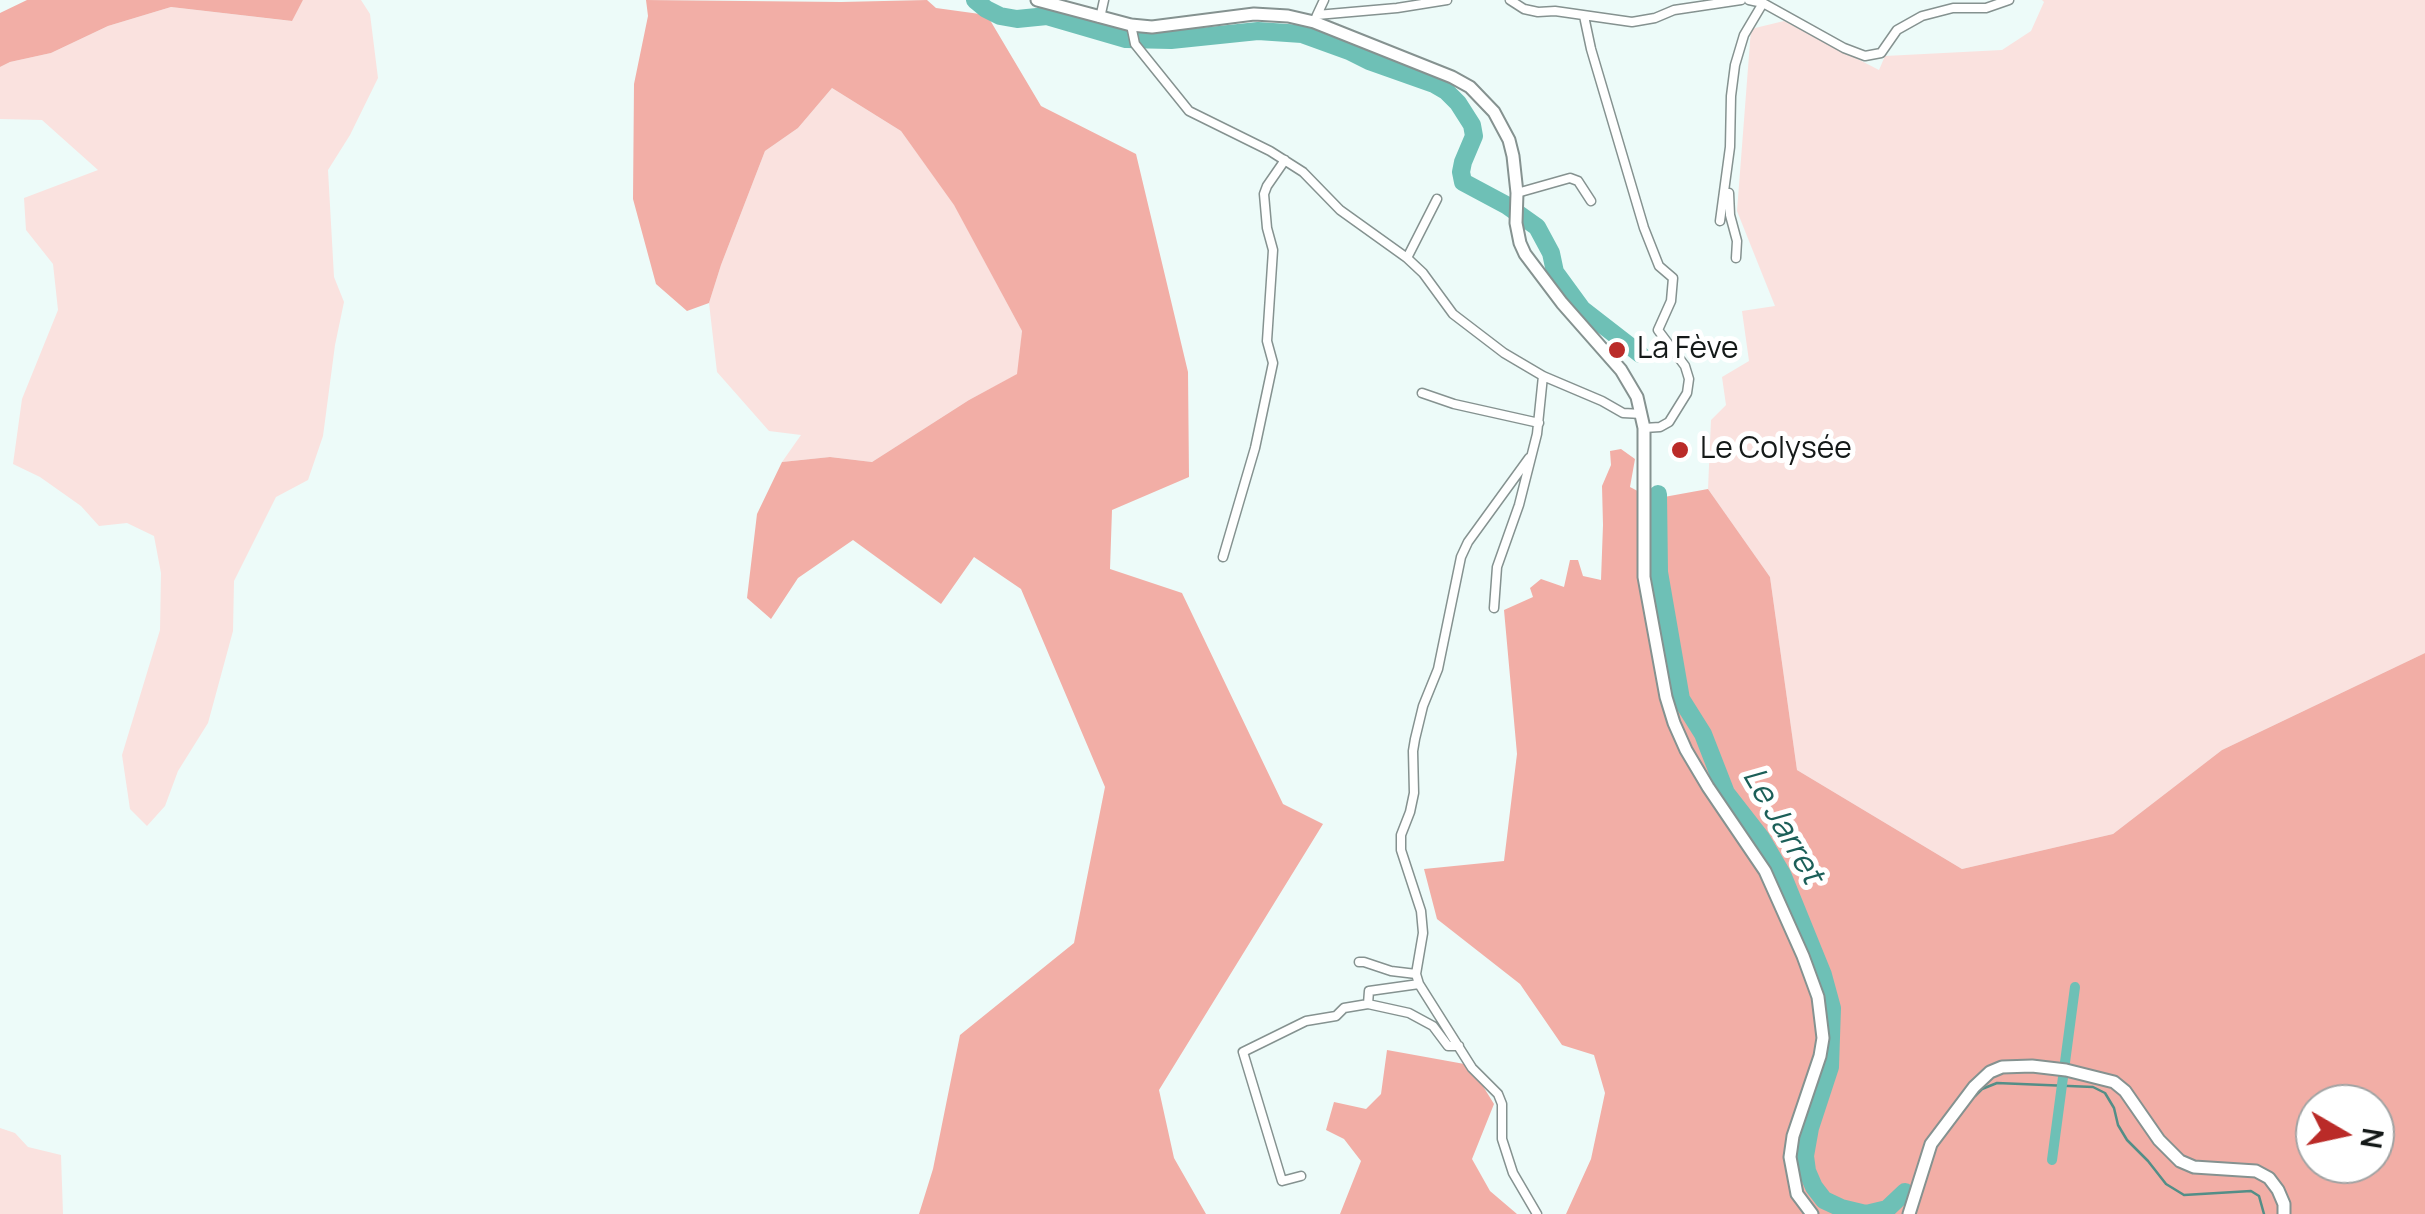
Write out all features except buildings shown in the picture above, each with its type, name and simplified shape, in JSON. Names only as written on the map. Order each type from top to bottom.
[{"type":"main road","points":[[1036,0],[1132,29],[1254,14],[1316,18],[1438,70],[1470,87],[1494,112],[1509,140],[1520,242],[1535,270],[1621,370],[1637,397],[1643,421],[1644,578],[1666,697],[1686,750],[1765,871],[1818,998],[1820,1056],[1793,1136],[1790,1157],[1797,1194],[1812,1214]]},
{"type":"main road","points":[[1909,1214],[1931,1144],[1974,1087],[2002,1067],[2032,1066],[2114,1082],[2126,1091],[2159,1140],[2180,1161],[2194,1167],[2256,1171],[2269,1178],[2278,1190],[2284,1214]]},
{"type":"street","points":[[1100,18],[1104,0]]},
{"type":"street","points":[[1254,14],[1255,0]]},
{"type":"street","points":[[1316,18],[1324,0]]},
{"type":"street","points":[[1316,18],[1446,0]]},
{"type":"street","points":[[1510,0],[1524,9],[1632,22],[1674,10],[1741,0]]},
{"type":"street","points":[[1750,0],[1865,56],[1881,54],[1897,30],[1922,16],[1952,8],[1986,8],[2009,0]]},
{"type":"street","points":[[1720,221],[1735,65],[1744,35],[1763,4]]},
{"type":"street","points":[[1132,29],[1136,44],[1189,111],[1302,172],[1340,210],[1407,258],[1453,314],[1504,353],[1543,376],[1660,427],[1669,422],[1689,386],[1688,373],[1658,330],[1671,301],[1673,278],[1658,266],[1644,228],[1584,16]]},
{"type":"street","points":[[1223,557],[1255,448],[1273,363],[1267,341],[1273,250],[1264,194],[1285,160]]},
{"type":"street","points":[[1517,198],[1570,178],[1578,181],[1590,201]]},
{"type":"street","points":[[1727,178],[1736,258]]},
{"type":"street","points":[[1407,258],[1437,199]]},
{"type":"street","points":[[1494,608],[1498,566],[1519,504],[1539,422],[1543,376]]},
{"type":"street","points":[[1422,393],[1539,422]]},
{"type":"street","points":[[1530,458],[1461,557],[1438,669],[1415,739],[1414,793],[1401,834],[1401,850],[1423,925],[1416,974],[1419,984],[1472,1068],[1498,1094],[1502,1104],[1502,1140],[1520,1187],[1538,1214]]},
{"type":"street","points":[[1358,962],[1416,974]]},
{"type":"street","points":[[1368,1004],[1369,990],[1419,984]]},
{"type":"street","points":[[1301,1176],[1282,1180],[1243,1052],[1306,1021],[1336,1016],[1344,1008],[1368,1004],[1410,1013],[1432,1026],[1448,1046],[1459,1046]]},
{"type":"shaded area","points":[[27,0],[303,0],[292,21],[171,7],[108,26],[51,53],[0,67],[0,13]]},
{"type":"shaded area","points":[[303,0],[361,0],[370,14],[378,78],[328,170],[334,277],[344,302],[323,436],[308,480],[276,497],[234,581],[233,631],[208,723],[178,771],[165,806],[147,826],[130,809],[122,755],[160,630],[161,573],[154,536],[127,523],[99,526],[81,506],[40,477],[13,464],[22,399],[58,310],[53,264],[26,230],[24,198],[98,170],[42,120],[0,119],[0,67],[51,53],[108,26],[171,7],[291,21]]},
{"type":"shaded area","points":[[646,0],[927,0],[936,8],[987,15],[1041,106],[1136,154],[1188,372],[1189,477],[1112,510],[1110,569],[1182,593],[1283,804],[1323,824],[1159,1090],[1174,1158],[1206,1214],[919,1214],[933,1169],[960,1035],[1074,943],[1105,787],[1021,589],[974,557],[941,604],[853,540],[798,578],[771,619],[747,598],[757,514],[782,462],[830,457],[872,462],[1017,374],[1022,331],[954,205],[901,131],[832,88],[798,128],[765,151],[709,303],[687,311],[656,284],[633,199],[634,84],[648,16]]},
{"type":"shaded area","points":[[2042,0],[2425,0],[2425,653],[2222,750],[2113,834],[1962,869],[1797,770],[1770,577],[1708,489],[1711,420],[1726,405],[1722,377],[1749,361],[1742,311],[1775,306],[1737,211],[1751,29],[1784,21],[1879,70],[1885,56],[2002,50],[2031,31]]},
{"type":"shaded area","points":[[832,88],[901,131],[954,204],[1022,331],[1018,374],[969,400],[872,462],[830,457],[782,462],[801,435],[769,431],[717,372],[709,303],[765,151],[798,128]]},
{"type":"shaded area","points":[[1621,449],[1635,459],[1630,487],[1653,499],[1708,489],[1770,577],[1797,770],[1962,869],[2113,834],[2222,750],[2425,653],[2425,1214],[1566,1214],[1591,1159],[1605,1093],[1594,1055],[1562,1045],[1520,984],[1437,919],[1424,869],[1504,861],[1517,754],[1504,610],[1533,597],[1530,588],[1541,579],[1564,587],[1570,560],[1578,560],[1583,576],[1601,580],[1602,486],[1611,465],[1610,451]]},
{"type":"shaded area","points":[[1387,1050],[1470,1065],[1494,1104],[1472,1159],[1490,1191],[1517,1214],[1340,1214],[1361,1161],[1344,1139],[1326,1130],[1334,1102],[1366,1109],[1381,1094]]},
{"type":"shaded area","points":[[0,1128],[15,1133],[28,1147],[61,1155],[63,1214],[0,1214]]},
{"type":"waterway","name":"Le Jarret","points":[[975,0],[1000,16],[1047,16],[1126,39],[1171,40],[1258,31],[1302,34],[1434,84],[1458,103],[1472,125],[1474,136],[1463,162],[1463,182],[1537,227],[1551,253],[1555,272],[1582,309],[1640,354]]},
{"type":"waterway","name":"Le Jarret","points":[[1658,494],[1659,572],[1681,699],[1703,734],[1726,793],[1761,838],[1782,874],[1823,975],[1832,1008],[1830,1067],[1810,1128],[1805,1156],[1807,1171],[1824,1200],[1866,1214]]},
{"type":"waterway","points":[[2052,1160],[2075,987]]},
{"type":"waterway","name":"Le Jarret","points":[[1975,1096],[1997,1083],[2093,1087],[2105,1093],[2127,1140],[2166,1184],[2184,1195],[2251,1191],[2259,1196],[2264,1214]]},
{"type":"waterway","name":"Le Jarret","points":[[1866,1214],[1887,1209],[1905,1192]]},
{"type":"place","name":"La Fève","points":[[1617,350]]},
{"type":"place","name":"Le Colysée","points":[[1680,450]]}]
